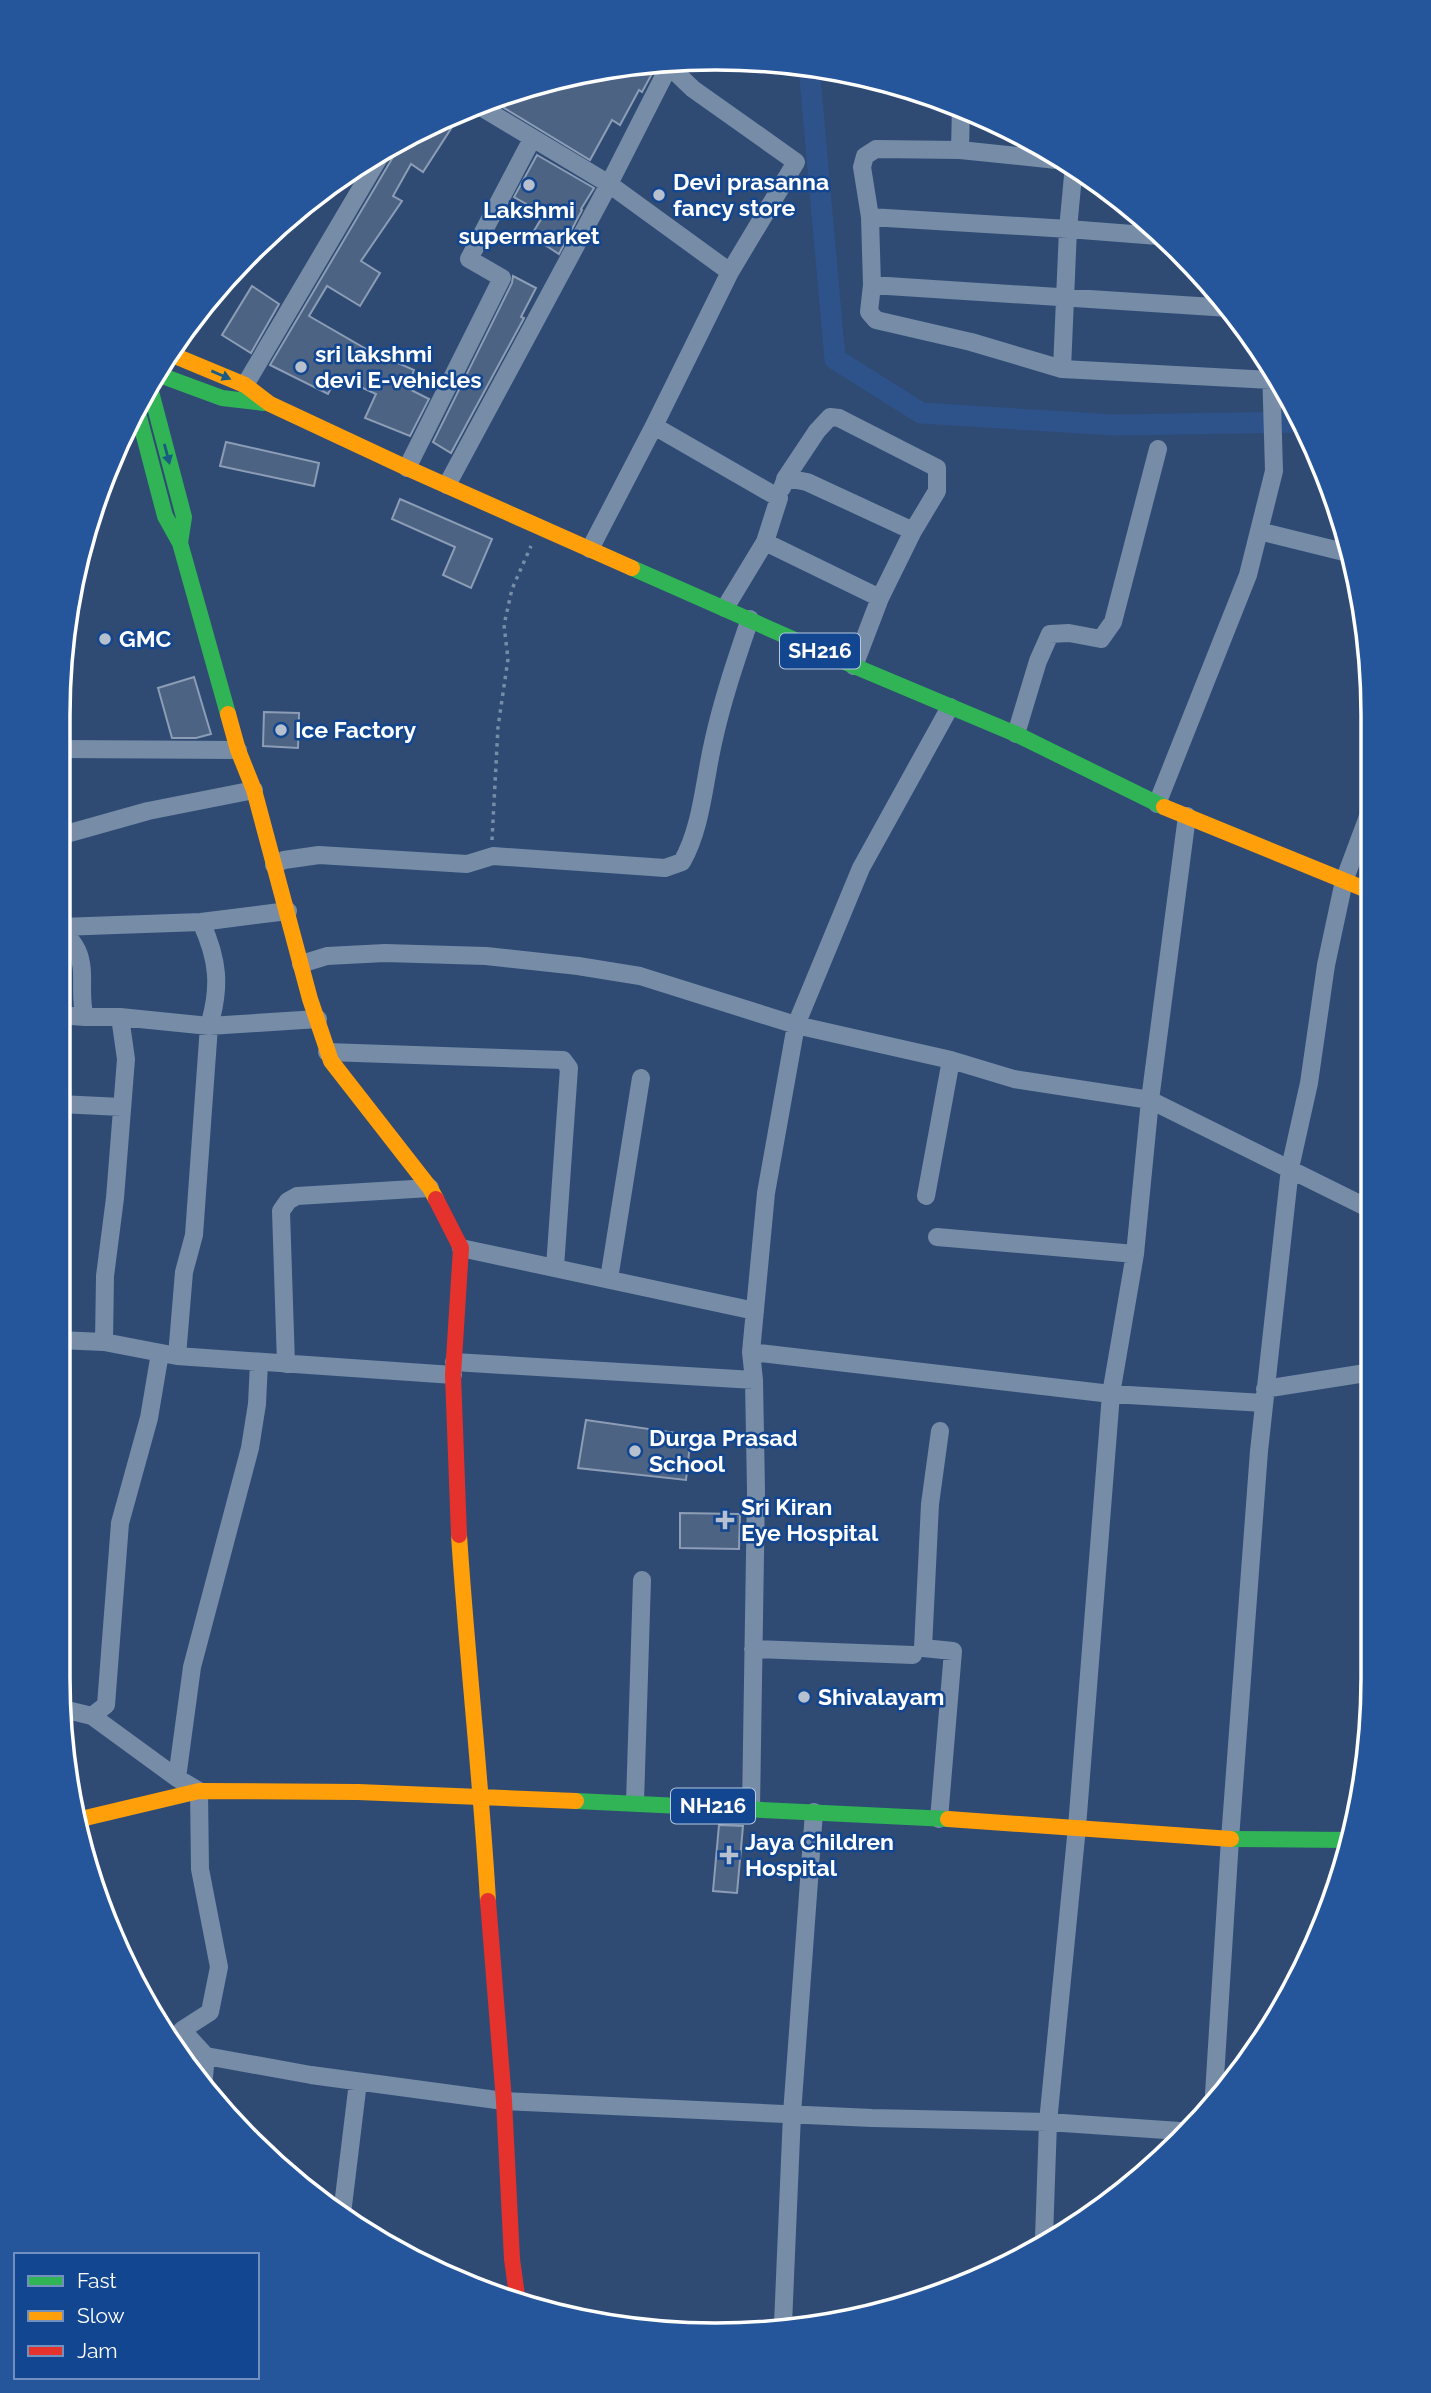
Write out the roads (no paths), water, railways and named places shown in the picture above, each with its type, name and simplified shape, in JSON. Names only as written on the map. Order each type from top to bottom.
[{"type":"main road","name":"SH216","points":[[179,357],[244,385],[270,404],[407,468],[854,666],[1016,734],[1157,804],[1361,888]]},
{"type":"main road","name":"SH216","points":[[167,376],[222,398],[270,404]]},
{"type":"main road","points":[[153,399],[184,517],[180,543]]},
{"type":"main road","points":[[141,423],[164,516],[180,543],[237,750],[254,790],[327,1052],[430,1188],[461,1248],[454,1369],[458,1539],[467,1660],[482,1796],[490,1941],[504,2101],[512,2259],[516,2292]]},
{"type":"main road","name":"NH216","points":[[86,1818],[199,1791],[482,1796],[635,1802],[1077,1827],[1230,1839],[1340,1840]]},
{"type":"street","points":[[590,549],[730,272],[796,162],[693,89],[675,71]]},
{"type":"street","points":[[447,485],[609,184],[664,72]]},
{"type":"street","points":[[488,112],[609,184],[730,272]]},
{"type":"street","points":[[960,150],[961,118]]},
{"type":"street","points":[[407,468],[502,278],[469,259],[532,139]]},
{"type":"street","points":[[1041,158],[960,150],[876,149],[865,156],[862,167],[870,217],[872,285],[869,312],[876,320],[971,342],[1062,369],[1263,374]]},
{"type":"street","points":[[244,385],[372,169]]},
{"type":"street","points":[[1062,369],[1073,178]]},
{"type":"street","points":[[870,217],[1146,235]]},
{"type":"street","points":[[872,285],[1215,307]]},
{"type":"street","points":[[1157,804],[1248,575],[1274,471],[1271,387]]},
{"type":"street","points":[[726,608],[765,542],[785,479],[817,431],[830,417],[839,418],[937,468],[937,491],[913,531],[880,598],[854,666]]},
{"type":"street","points":[[654,426],[779,498]]},
{"type":"street","points":[[1016,734],[1038,661],[1050,634],[1069,633],[1101,639],[1113,622],[1158,449]]},
{"type":"street","points":[[785,479],[807,482],[913,531]]},
{"type":"street","points":[[1259,530],[1340,551]]},
{"type":"street","points":[[765,542],[880,598]]},
{"type":"street","points":[[274,865],[284,860],[319,855],[467,864],[493,856],[665,868],[682,862],[688,852],[700,808],[712,743],[726,692],[750,619]]},
{"type":"street","points":[[751,1808],[756,1491],[751,1352],[766,1193],[796,1025],[862,868],[950,707]]},
{"type":"street","points":[[70,749],[237,750]]},
{"type":"street","points":[[70,833],[148,811],[254,790]]},
{"type":"street","points":[[1044,2233],[1048,2122],[1077,1827],[1111,1394],[1135,1254],[1150,1100],[1187,816]]},
{"type":"street","points":[[1214,2087],[1230,1839],[1265,1396],[1290,1168],[1309,1083],[1326,965],[1344,881],[1361,835]]},
{"type":"street","points":[[70,925],[201,922],[288,911]]},
{"type":"street","points":[[92,1716],[106,1705],[120,1523],[168,1354],[194,1235],[209,1026],[216,1002],[214,951],[201,922]]},
{"type":"street","points":[[70,939],[77,949],[82,968],[81,1006],[85,1017]]},
{"type":"street","points":[[301,964],[327,956],[385,953],[486,956],[640,976],[796,1025],[951,1060],[1014,1079],[1150,1100],[1361,1204]]},
{"type":"street","points":[[70,1016],[120,1017],[209,1026],[318,1019]]},
{"type":"street","points":[[104,1342],[105,1276],[115,1198],[126,1059],[120,1017]]},
{"type":"street","points":[[327,1052],[563,1060],[569,1068],[555,1267]]},
{"type":"street","points":[[926,1196],[951,1060]]},
{"type":"street","points":[[609,1279],[641,1078]]},
{"type":"street","points":[[70,1105],[122,1107]]},
{"type":"street","points":[[286,1364],[281,1211],[288,1201],[297,1196],[430,1188]]},
{"type":"street","points":[[937,1237],[1135,1254]]},
{"type":"street","points":[[461,1248],[754,1311]]},
{"type":"street","points":[[70,1341],[104,1342],[168,1354],[286,1364],[754,1380]]},
{"type":"street","points":[[751,1352],[1111,1394],[1265,1396],[1361,1374]]},
{"type":"street","points":[[177,1778],[192,1667],[250,1448],[257,1404],[259,1362]]},
{"type":"street","points":[[939,1819],[953,1651],[923,1648],[930,1504],[940,1431]]},
{"type":"street","points":[[635,1802],[642,1580]]},
{"type":"street","points":[[753,1649],[913,1655]]},
{"type":"street","points":[[71,1711],[92,1716],[199,1791],[200,1868],[219,1967],[210,2012],[175,2029],[206,2056],[358,2082],[504,2101],[1048,2122],[1175,2131]]},
{"type":"street","points":[[783,2319],[792,2114],[814,1812]]},
{"type":"street","points":[[204,2072],[206,2056]]},
{"type":"street","points":[[343,2204],[358,2082]]},
{"type":"waterway","points":[[810,77],[835,359],[921,413],[1114,425],[1290,422]]},
{"type":"place","name":"Lakshmi supermarket","points":[[529,185]]},
{"type":"place","name":"Devi prasanna fancy store","points":[[659,195]]},
{"type":"place","name":"sri lakshmi devi E-vehicles","points":[[301,367]]},
{"type":"place","name":"GMC","points":[[105,639]]},
{"type":"place","name":"Ice Factory","points":[[281,730]]},
{"type":"place","name":"Durga Prasad School","points":[[635,1451]]},
{"type":"place","name":"Sri Kiran Eye Hospital","points":[[725,1520]]},
{"type":"place","name":"Shivalayam","points":[[804,1697]]},
{"type":"place","name":"Jaya Children Hospital","points":[[729,1855]]}]
